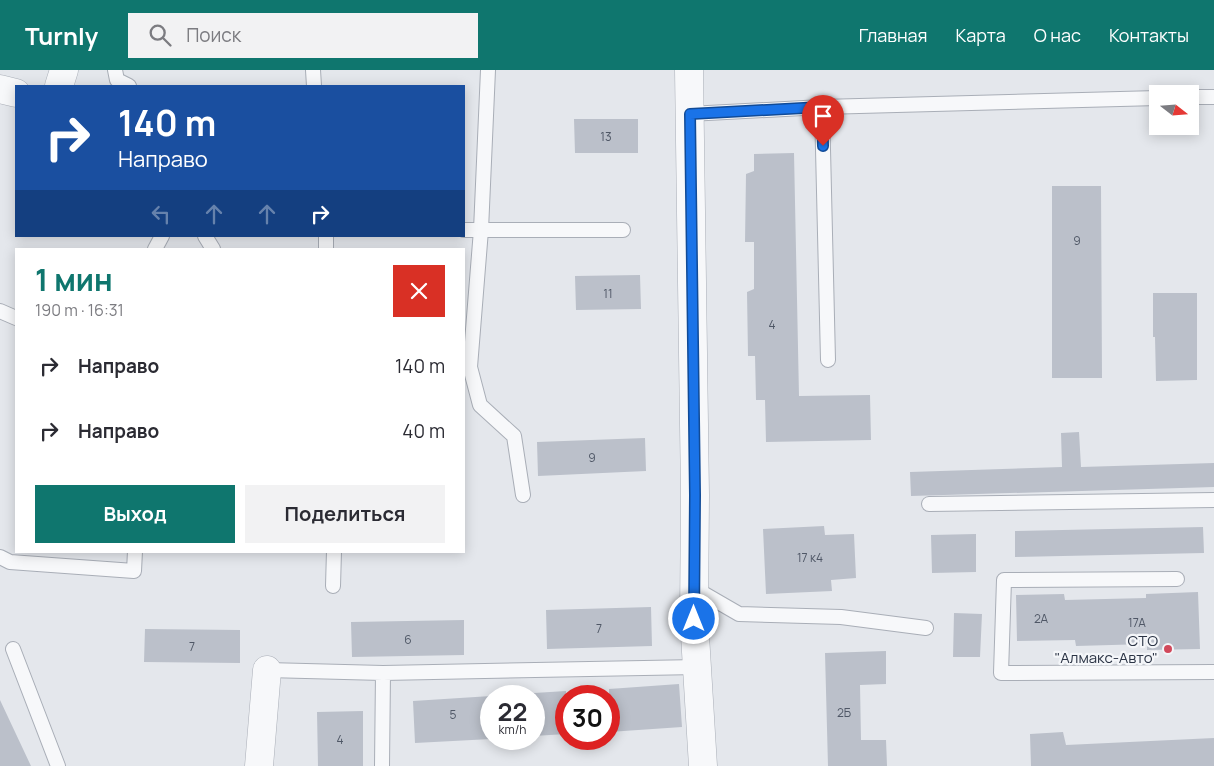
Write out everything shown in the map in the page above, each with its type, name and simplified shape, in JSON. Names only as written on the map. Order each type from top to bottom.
[{"type":"street","points":[[59,85],[64,70]]},
{"type":"street","points":[[689,70],[695,495],[694,619],[703,766]]},
{"type":"street","points":[[0,89],[15,93]]},
{"type":"street","points":[[259,766],[267,670]]},
{"type":"lane","points":[[115,70],[116,80],[127,85]]},
{"type":"lane","points":[[313,70],[314,85]]},
{"type":"lane","points":[[488,70],[481,230],[470,367],[480,405],[514,436],[523,496]]},
{"type":"lane","points":[[1199,97],[1214,96]]},
{"type":"lane","points":[[690,114],[822,107],[1149,98]]},
{"type":"lane","points":[[822,107],[828,360]]},
{"type":"lane","points":[[465,230],[623,230]]},
{"type":"lane","points":[[206,237],[212,248]]},
{"type":"lane","points":[[0,311],[15,318]]},
{"type":"lane","points":[[929,504],[1214,500]]},
{"type":"lane","points":[[0,557],[10,562],[134,571],[134,553]]},
{"type":"lane","points":[[334,553],[334,586]]},
{"type":"lane","points":[[1176,579],[1004,580],[1001,673],[1214,672]]},
{"type":"lane","points":[[694,588],[739,614],[841,617],[926,628]]},
{"type":"lane","points":[[13,649],[58,766]]},
{"type":"lane","points":[[267,670],[383,672],[698,667]]},
{"type":"lane","points":[[382,766],[383,672]]},
{"type":"building","points":[[574,119],[638,119],[638,153],[575,153]]},
{"type":"building","points":[[794,153],[799,396],[870,395],[871,440],[766,442],[765,400],[756,400],[755,356],[748,356],[747,292],[754,289],[754,242],[745,242],[746,174],[754,171],[754,154]]},
{"type":"building","points":[[1052,186],[1101,186],[1102,378],[1052,378]]},
{"type":"building","points":[[640,275],[641,309],[576,310],[575,276]]},
{"type":"building","points":[[1153,293],[1197,293],[1197,380],[1156,381]]},
{"type":"building","points":[[1079,432],[1081,467],[1214,463],[1214,487],[911,496],[910,472],[1062,467],[1061,433]]},
{"type":"building","points":[[645,438],[646,471],[538,476],[537,442]]},
{"type":"building","points":[[824,526],[825,535],[854,534],[856,578],[831,580],[832,591],[766,594],[763,529]]},
{"type":"building","points":[[1203,527],[1204,553],[1015,557],[1015,531]]},
{"type":"building","points":[[976,534],[976,572],[932,573],[931,535]]},
{"type":"building","points":[[1198,592],[1200,649],[1147,650],[1147,644],[1076,646],[1075,640],[1017,641],[1016,595],[1064,594],[1065,600],[1146,598],[1146,594]]},
{"type":"building","points":[[651,607],[652,646],[547,649],[546,610]]},
{"type":"building","points":[[954,613],[982,614],[980,657],[953,657]]},
{"type":"building","points":[[464,620],[464,655],[352,657],[351,622]]},
{"type":"building","points":[[145,629],[240,630],[240,663],[144,662]]},
{"type":"building","points":[[886,651],[886,684],[860,685],[861,740],[886,740],[887,766],[828,766],[825,653]]},
{"type":"building","points":[[679,684],[682,727],[620,731],[620,688]]},
{"type":"building","points":[[545,692],[555,692],[555,735],[545,735]]},
{"type":"building","points":[[480,697],[480,740],[415,743],[413,701]]},
{"type":"building","points":[[0,700],[31,766],[0,766]]},
{"type":"building","points":[[363,711],[363,766],[318,766],[317,712]]},
{"type":"building","points":[[1063,732],[1066,745],[1214,738],[1214,766],[1031,766],[1030,734]]},
{"type":"place","name":"СТО \"Алмакс-Авто\"","points":[[1168,649]]},
{"type":"route","points":[[694,619],[695,495],[690,114],[822,107],[823,146]]}]
